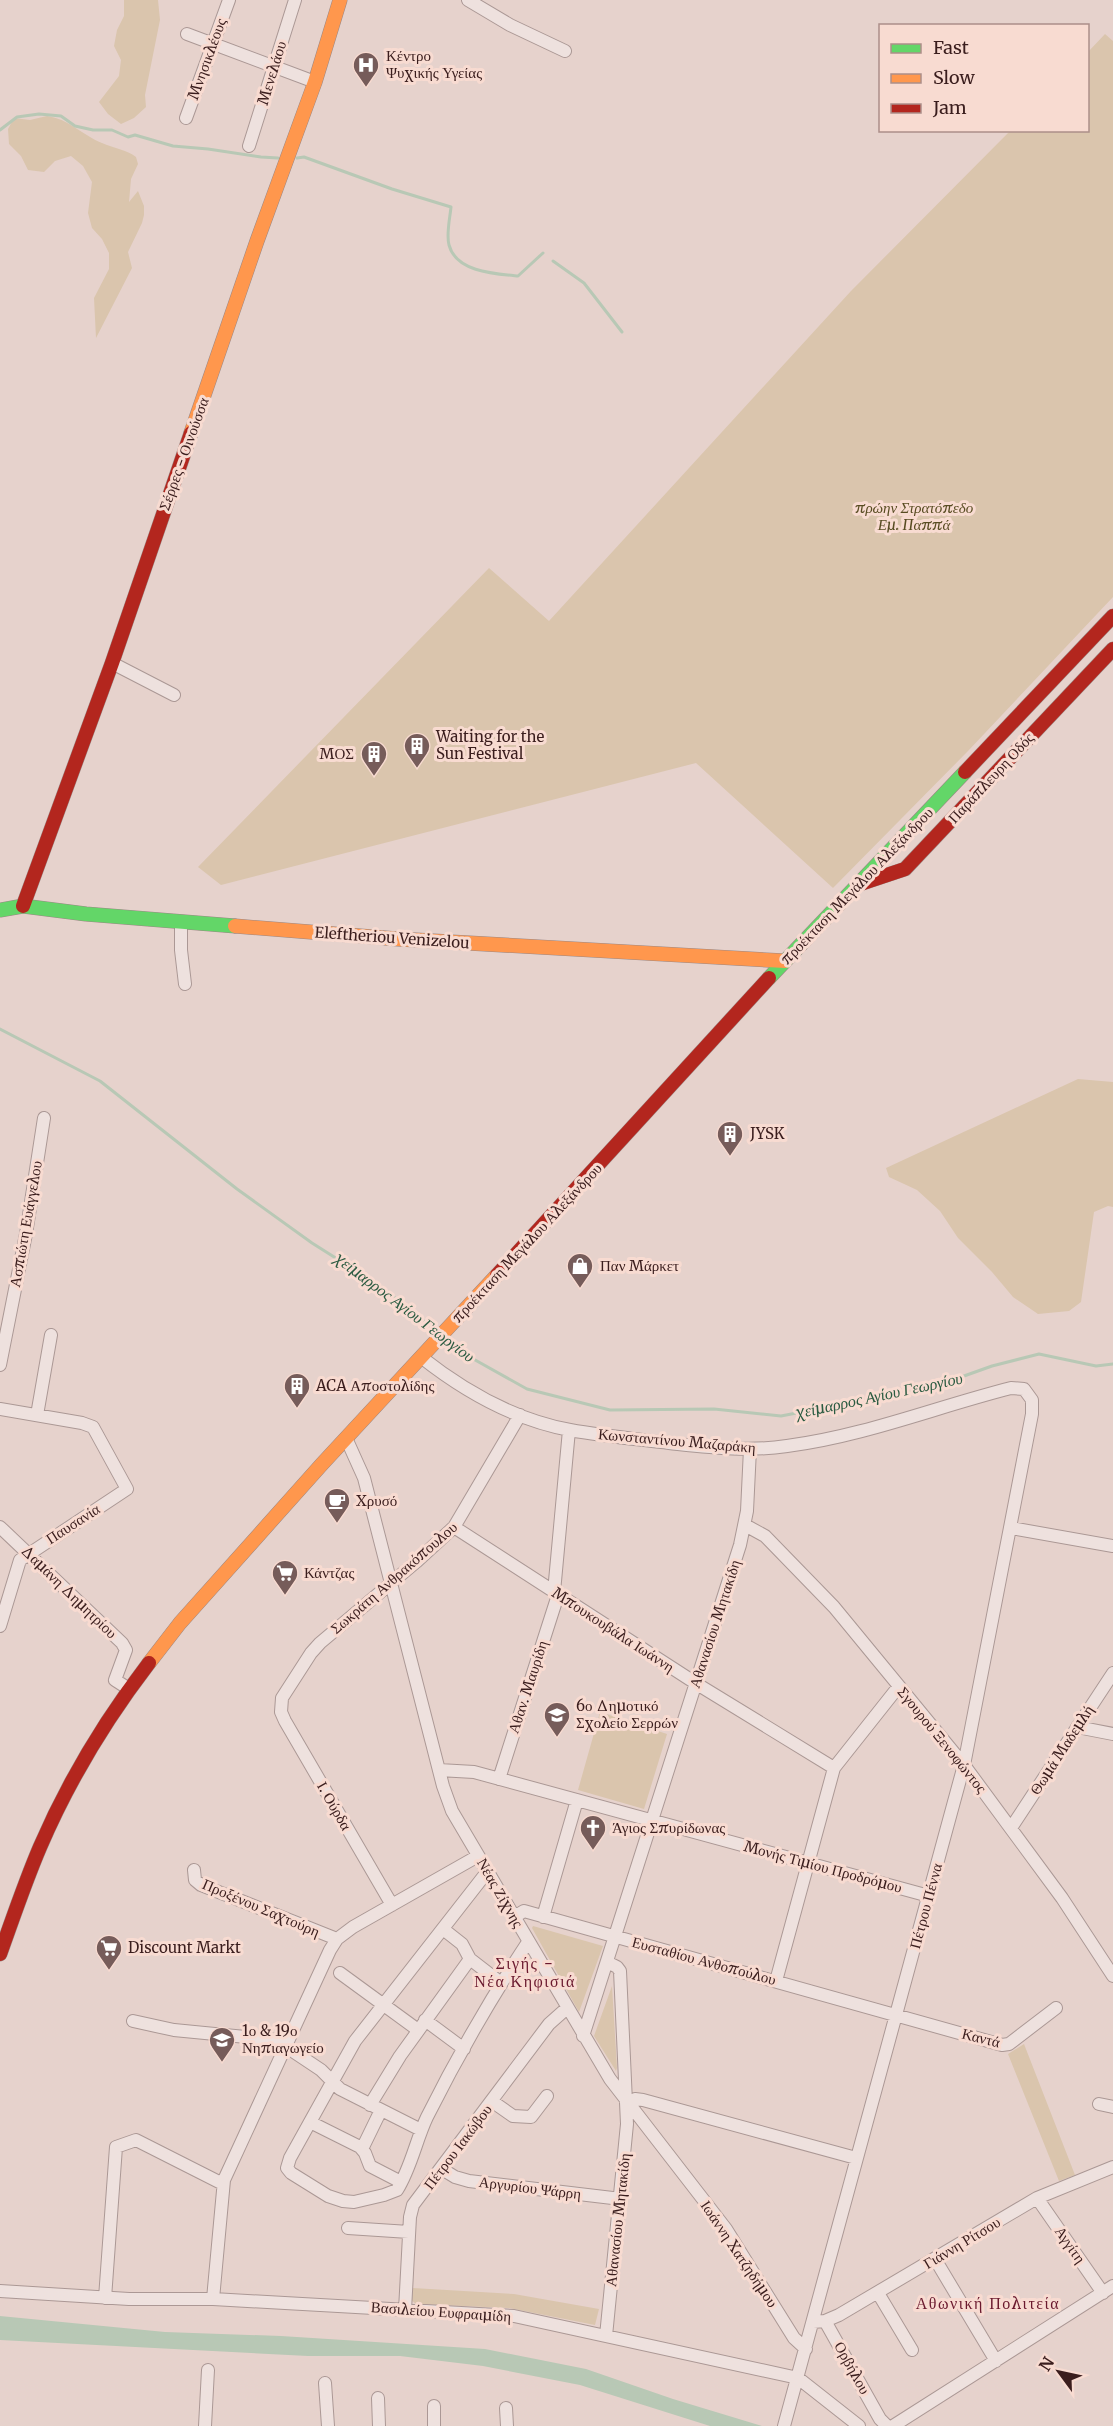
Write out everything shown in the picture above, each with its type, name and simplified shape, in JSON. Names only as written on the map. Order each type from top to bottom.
[{"type":"main road","name":"Σέρρες - Οινούσσα","points":[[23,906],[112,663],[257,241],[315,82],[340,0]]},
{"type":"main road","name":"προέκταση Μεγάλου Αλεξάνδρου","points":[[0,1954],[26,1880],[60,1806],[95,1741],[129,1689],[192,1608],[785,961],[1113,616]]},
{"type":"main road","name":"Παράπλευρη Οδός","points":[[856,886],[905,869],[1113,649]]},
{"type":"main road","name":"Eleftheriou Venizelou","points":[[0,910],[23,906],[181,922],[398,939],[581,950],[760,957],[785,961]]},
{"type":"street","name":"Μνησικλέους","points":[[186,118],[229,0]]},
{"type":"street","name":"Μενελάου","points":[[249,146],[295,0]]},
{"type":"street","points":[[468,0],[510,25],[565,51]]},
{"type":"street","points":[[187,34],[315,82]]},
{"type":"street","points":[[112,663],[174,694]]},
{"type":"street","points":[[181,922],[181,950],[185,984]]},
{"type":"street","name":"Ασπιώτη Ευάγγελου","points":[[0,1365],[27,1224],[44,1118]]},
{"type":"street","points":[[0,1409],[37,1415],[51,1335]]},
{"type":"street","name":"Κωνσταντίνου Μαζαράκη","points":[[425,1352],[467,1389],[520,1415],[569,1430],[684,1444],[750,1449],[786,1446],[866,1430],[1016,1388]]},
{"type":"street","name":"Πέτρου Πέννα","points":[[784,2426],[806,2349],[819,2322],[856,2158],[964,1765],[1033,1407],[1029,1394],[1024,1389],[1016,1388]]},
{"type":"street","name":"Παυσανία","points":[[0,1626],[18,1563],[28,1552],[127,1489],[93,1427],[37,1415]]},
{"type":"street","name":"Σωκράτη Ανθρακόπουλου","points":[[280,1705],[286,1691],[320,1642],[454,1527],[520,1415]]},
{"type":"street","name":"Αθαν. Μαυρίδη","points":[[499,1779],[556,1593],[569,1430]]},
{"type":"street","name":"Νέας Ζίχνης","points":[[346,1438],[364,1478],[449,1805],[583,2036],[627,2103]]},
{"type":"street","name":"Αθανασίου Μητακίδη","points":[[583,2036],[697,1684],[745,1525],[750,1449]]},
{"type":"street","name":"Σγουρού Ξενοφώντος","points":[[745,1525],[765,1536],[834,1607],[964,1765],[1111,1968]]},
{"type":"street","name":"Δαμάνη Δημητρίου","points":[[0,1527],[122,1643],[126,1650],[115,1680],[129,1689]]},
{"type":"street","name":"Μπουκουβάλα Ιωάννη","points":[[454,1527],[697,1684],[834,1768]]},
{"type":"street","points":[[1011,1528],[1113,1546]]},
{"type":"street","name":"Θωμά Μαδεμλή","points":[[1011,1828],[1113,1673]]},
{"type":"street","points":[[777,1981],[834,1768],[899,1686]]},
{"type":"street","name":"Ι. Ούρδα","points":[[280,1705],[285,1721],[392,1905]]},
{"type":"street","points":[[1077,1727],[1113,1734]]},
{"type":"street","name":"Μονής Τιμίου Προδρόμου","points":[[439,1770],[469,1771],[929,1896]]},
{"type":"street","points":[[543,1917],[577,1800]]},
{"type":"street","points":[[213,2299],[223,2184],[325,1957],[337,1939],[353,1927],[478,1856]]},
{"type":"street","name":"Προξένου Σαχτούρη","points":[[194,1870],[195,1880],[201,1885],[337,1939]]},
{"type":"street","points":[[398,2187],[354,2202],[343,2201],[328,2196],[291,2173],[287,2168],[355,2042],[487,1872]]},
{"type":"street","name":"Ευσταθίου Ανθοπούλου","points":[[514,1917],[524,1911],[896,2014]]},
{"type":"street","points":[[443,1929],[464,1946],[470,1959],[501,1983]]},
{"type":"street","name":"Πέτρου Ιακώβου","points":[[398,2187],[421,2130],[501,1983],[528,1942]]},
{"type":"street","points":[[362,2149],[376,2108],[422,2025],[470,1959]]},
{"type":"street","name":"Αθανασίου Μητακίδη","points":[[606,2336],[627,2124],[620,1971],[607,1962]]},
{"type":"street","points":[[340,1973],[385,2006],[464,2049]]},
{"type":"street","name":"Πέτρου Ιακώβου","points":[[405,2310],[409,2232],[414,2205],[549,2024],[567,2008]]},
{"type":"street","name":"Καντά","points":[[896,2014],[1006,2045],[1056,2008]]},
{"type":"street","points":[[133,2021],[174,2030],[273,2039],[321,2070],[340,2089],[421,2130]]},
{"type":"street","points":[[492,2102],[513,2116],[531,2117],[547,2096]]},
{"type":"street","points":[[627,2103],[635,2099],[643,2100],[856,2158]]},
{"type":"street","name":"Ιωάννη Χατζηδήμου","points":[[627,2103],[715,2214],[794,2338],[806,2349]]},
{"type":"street","points":[[1099,2104],[1113,2107]]},
{"type":"street","points":[[310,2122],[362,2149],[370,2166],[398,2187]]},
{"type":"street","points":[[105,2298],[116,2147],[136,2140],[223,2184]]},
{"type":"street","name":"Γιάννη Ρίτσου","points":[[819,2322],[878,2293],[1037,2198],[1113,2167]]},
{"type":"street","name":"Αργυρίου Ψάρρη","points":[[442,2169],[454,2177],[469,2181],[621,2199]]},
{"type":"street","name":"Αγγίτη","points":[[1037,2198],[1108,2289]]},
{"type":"street","points":[[348,2228],[409,2232]]},
{"type":"street","points":[[935,2259],[996,2361]]},
{"type":"street","points":[[893,2426],[1108,2289]]},
{"type":"street","name":"Βασιλείου Ευφραιμίδη","points":[[0,2291],[105,2298],[213,2299],[514,2316],[798,2378],[859,2426]]},
{"type":"street","points":[[878,2293],[912,2350]]},
{"type":"street","name":"Ορβήλου","points":[[819,2322],[878,2416],[887,2426]]},
{"type":"street","points":[[205,2426],[208,2370]]},
{"type":"street","points":[[326,2383],[328,2426]]},
{"type":"street","points":[[378,2398],[379,2426]]},
{"type":"street","points":[[434,2406],[434,2426]]},
{"type":"street","points":[[506,2408],[507,2426]]},
{"type":"green space","points":[[124,0],[158,0],[160,20],[145,95],[146,107],[134,118],[121,124],[108,114],[99,102],[119,76],[121,60],[114,46],[117,30],[124,16]]},
{"type":"green space","name":"πρώην Στρατόπεδο Εμ. Παππά","points":[[1105,34],[1113,41],[1113,597],[968,751],[833,888],[696,763],[221,885],[198,867],[489,568],[549,621],[851,291],[1009,132],[1089,132],[1089,51]]},
{"type":"green space","points":[[47,116],[62,120],[95,140],[136,157],[138,164],[131,179],[129,202],[138,191],[144,206],[144,215],[128,252],[132,268],[96,338],[94,298],[109,269],[109,253],[102,239],[92,228],[88,213],[92,182],[83,166],[71,156],[55,161],[44,172],[28,170],[21,156],[9,144],[8,129],[14,118],[30,120]]},
{"type":"green space","points":[[1078,1079],[1113,1082],[1113,1207],[1108,1206],[1094,1212],[1081,1302],[1069,1311],[1038,1314],[1013,1297],[958,1238],[940,1211],[917,1190],[889,1177],[886,1168]]},
{"type":"green space","points":[[600,1712],[667,1734],[644,1809],[578,1790]]},
{"type":"green space","points":[[533,1926],[603,1946],[579,2012],[532,1928]]},
{"type":"green space","points":[[612,1986],[617,2068],[616,2071],[594,2036]]},
{"type":"green space","points":[[1024,2044],[1075,2175],[1059,2181],[1008,2054]]},
{"type":"green space","points":[[413,2288],[514,2294],[599,2309],[595,2325],[509,2308],[416,2304],[411,2300]]},
{"type":"shaded area","points":[[0,2316],[165,2332],[281,2336],[485,2349],[586,2369],[762,2426],[710,2426],[580,2385],[483,2366],[400,2356],[308,2356],[0,2340]]},
{"type":"waterway","points":[[0,130],[17,117],[39,114],[61,116],[75,126],[93,130],[112,130],[128,137],[135,135],[173,146],[278,158]]},
{"type":"waterway","points":[[297,158],[304,157],[392,189],[451,207],[449,245],[453,254],[460,261],[478,270],[518,276],[543,253]]},
{"type":"waterway","points":[[553,261],[584,283],[622,332]]},
{"type":"waterway","name":"χείμαρρος Αγίου Γεωργίου","points":[[0,1029],[100,1081],[237,1189],[312,1243],[380,1286],[436,1331]]},
{"type":"waterway","name":"χείμαρρος Αγίου Γεωργίου","points":[[446,1339],[468,1356],[527,1389],[610,1410],[714,1409],[781,1416],[936,1386],[992,1366],[1039,1354],[1096,1366],[1113,1364]]},
{"type":"traffic: fast","points":[[769,978],[965,772]]},
{"type":"traffic: fast","points":[[0,910],[23,906],[86,914],[235,926]]},
{"type":"traffic: slow","points":[[191,433],[315,82],[340,0]]},
{"type":"traffic: slow","points":[[235,926],[398,939],[785,961]]},
{"type":"traffic: slow","points":[[149,1663],[180,1623],[322,1464],[497,1275]]},
{"type":"traffic: jam","points":[[23,906],[112,663],[191,433]]},
{"type":"traffic: jam","points":[[965,772],[1113,616]]},
{"type":"traffic: jam","points":[[857,885],[905,869],[1113,649]]},
{"type":"traffic: jam","points":[[497,1275],[769,978]]},
{"type":"traffic: jam","points":[[0,1954],[35,1860],[75,1775],[118,1706],[149,1663]]},
{"type":"place","name":"Κέντρο Ψυχικής Υγείας","points":[[366,88]]},
{"type":"place","name":"Waiting for the Sun Festival","points":[[417,769]]},
{"type":"place","name":"ΜΟΣ","points":[[374,777]]},
{"type":"place","name":"JYSK","points":[[730,1157]]},
{"type":"place","name":"Παν Μάρκετ","points":[[580,1289]]},
{"type":"place","name":"ACA Αποστολίδης","points":[[297,1409]]},
{"type":"place","name":"Χρυσό","points":[[337,1524]]},
{"type":"place","name":"Κάντζας","points":[[285,1596]]},
{"type":"place","name":"6ο Δημοτικό Σχολείο Σερρών","points":[[557,1738]]},
{"type":"place","name":"Άγιος Σπυρίδωνας","points":[[593,1851]]},
{"type":"place","name":"Discount Markt","points":[[109,1971]]},
{"type":"place","name":"1ο & 19ο Νηπιαγωγείο","points":[[222,2063]]},
{"type":"district","name":"Σιγής - Νέα Κηφισιά","points":[[525,1972]]},
{"type":"district","name":"Αθωνική Πολιτεία","points":[[988,2303]]}]
